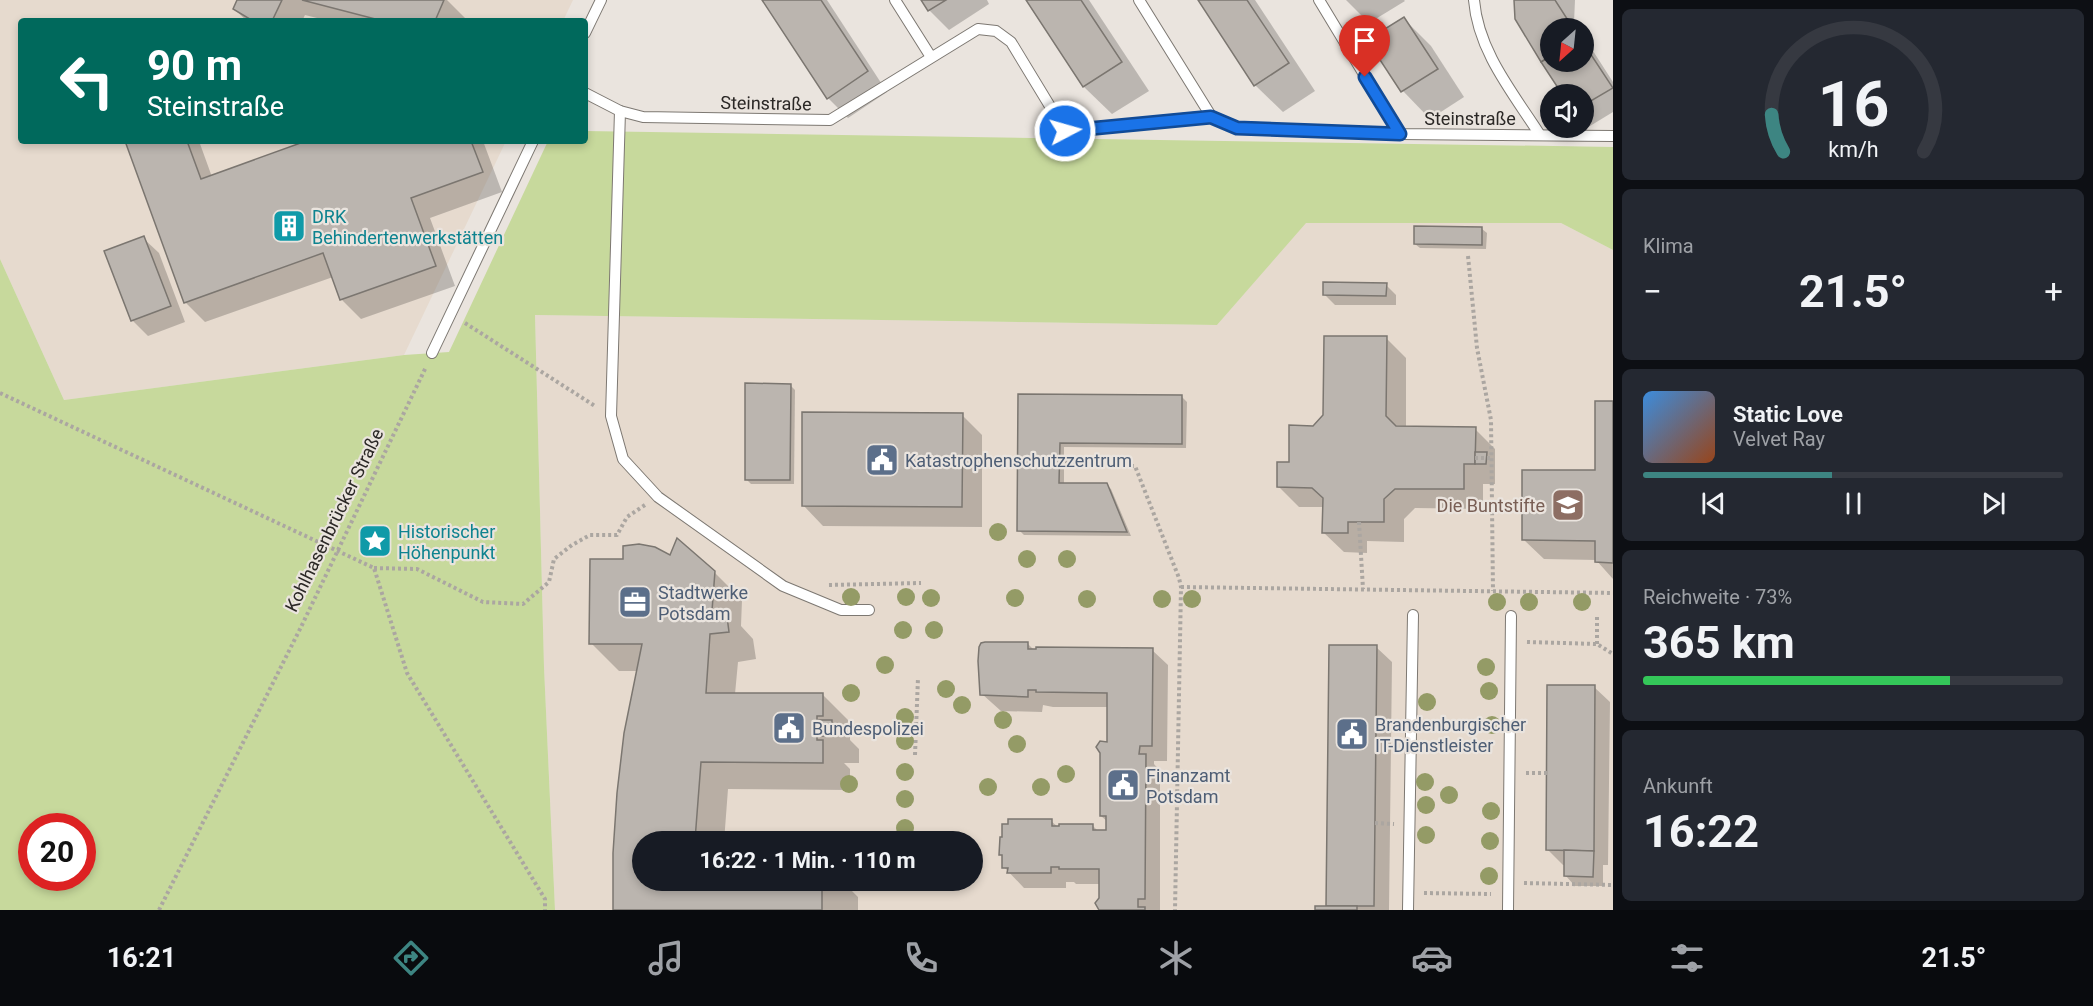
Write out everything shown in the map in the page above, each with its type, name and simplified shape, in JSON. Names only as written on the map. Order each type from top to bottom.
[{"type":"lane","points":[[588,27],[601,0]]},
{"type":"lane","points":[[895,0],[931,57]]},
{"type":"lane","points":[[1139,0],[1211,117]]},
{"type":"lane","name":"Steinstraße","points":[[1318,0],[1400,134]]},
{"type":"lane","name":"Steinstraße","points":[[1474,0],[1475,20],[1487,53],[1539,135]]},
{"type":"lane","name":"Steinstraße","points":[[588,95],[620,111],[643,117],[830,120],[978,29],[996,31],[1011,42],[1065,131],[1211,117],[1237,128],[1400,134],[1613,136]]},
{"type":"lane","points":[[620,111],[611,416],[623,459],[658,497],[783,586],[841,610],[869,610]]},
{"type":"lane","points":[[432,353],[532,144]]},
{"type":"lane","points":[[1408,910],[1413,615]]},
{"type":"lane","points":[[1509,910],[1511,616]]},
{"type":"path","points":[[1468,256],[1478,348],[1491,420],[1493,591]]},
{"type":"path","points":[[451,314],[611,416]]},
{"type":"path","name":"Kohlhasenbrücker Straße","points":[[159,910],[338,551],[432,353]]},
{"type":"path","points":[[0,393],[374,568],[417,569],[483,602],[523,604],[549,582],[554,560],[572,545],[590,535],[617,535],[627,517],[658,497]]},
{"type":"path","points":[[1475,458],[1492,458]]},
{"type":"path","points":[[1059,461],[1136,466],[1179,578],[1181,586],[1175,910]]},
{"type":"path","points":[[1359,522],[1363,589]]},
{"type":"path","points":[[374,568],[407,673],[545,899],[545,910]]},
{"type":"path","points":[[826,585],[921,584]]},
{"type":"path","points":[[1181,586],[1613,592]]},
{"type":"path","points":[[1597,616],[1597,644]]},
{"type":"path","points":[[1511,642],[1597,644],[1613,654]]},
{"type":"path","points":[[915,755],[918,678]]},
{"type":"shaded area","name":"DRK Behindertenwerkstätten","points":[[0,0],[573,0],[564,18],[18,18],[18,144],[505,144],[404,355],[64,400],[0,259]]},
{"type":"shaded area","points":[[1305,223],[1561,223],[1613,250],[1613,910],[555,910],[544,667],[535,315],[1217,325]]},
{"type":"green space","points":[[588,131],[1613,147],[1613,250],[1561,223],[1306,223],[1217,325],[535,315],[544,667],[555,910],[0,910],[0,259],[64,400],[404,355],[449,352],[547,144],[588,144]]},
{"type":"building","points":[[237,0],[282,0],[273,18],[248,18],[233,9]]},
{"type":"building","points":[[302,0],[444,0],[436,18],[371,18]]},
{"type":"building","points":[[762,0],[821,0],[868,71],[827,99]]},
{"type":"building","points":[[921,0],[946,0],[928,11]]},
{"type":"building","points":[[1026,0],[1081,0],[1122,62],[1083,87]]},
{"type":"building","points":[[1198,0],[1247,0],[1289,63],[1254,86]]},
{"type":"building","points":[[1514,0],[1555,0],[1567,18],[1540,18],[1540,60],[1515,19]]},
{"type":"building","points":[[1404,17],[1438,69],[1401,92],[1367,40]]},
{"type":"building","points":[[1594,59],[1613,88],[1594,99],[1594,84],[1555,84],[1548,72],[1594,72]]},
{"type":"building","name":"DRK Behindertenwerkstätten","points":[[126,144],[188,144],[201,179],[298,144],[472,144],[483,172],[411,198],[436,266],[340,300],[323,253],[184,303]]},
{"type":"building","points":[[1414,226],[1482,227],[1482,245],[1414,244]]},
{"type":"building","points":[[144,236],[171,306],[131,321],[104,251]]},
{"type":"building","points":[[1323,282],[1387,283],[1386,296],[1323,295]]},
{"type":"building","points":[[1324,336],[1387,336],[1386,416],[1396,426],[1476,427],[1475,464],[1464,464],[1464,489],[1395,489],[1384,499],[1384,522],[1348,522],[1348,533],[1322,533],[1323,498],[1312,488],[1277,487],[1277,462],[1289,462],[1289,425],[1313,426],[1323,415]]},
{"type":"building","points":[[745,383],[791,384],[790,480],[745,480]]},
{"type":"building","points":[[1018,394],[1182,395],[1182,444],[1060,443],[1059,483],[1107,483],[1127,532],[1017,531]]},
{"type":"building","name":"Die Buntstifte","points":[[1595,401],[1613,401],[1613,563],[1595,562],[1595,541],[1522,540],[1522,470],[1595,470]]},
{"type":"building","name":"Katastrophenschutzzentrum","points":[[802,412],[963,413],[962,507],[802,506]]},
{"type":"building","points":[[1475,452],[1487,452],[1486,464],[1475,464]]},
{"type":"building","points":[[677,538],[715,571],[712,611],[726,609],[729,632],[710,634],[706,693],[823,693],[823,716],[817,716],[817,720],[832,720],[832,736],[817,736],[817,740],[823,740],[823,763],[701,762],[696,831],[632,831],[632,891],[822,891],[822,910],[613,910],[613,853],[617,793],[624,733],[642,644],[589,644],[590,559],[623,559],[623,546],[639,544],[655,547],[670,555]]},
{"type":"building","name":"Finanzamt Potsdam","points":[[985,642],[1028,642],[1028,649],[1036,649],[1036,647],[1153,648],[1152,746],[1140,746],[1139,754],[1146,754],[1145,899],[1138,899],[1138,907],[1145,907],[1145,910],[1099,910],[1095,903],[1099,898],[1099,869],[1051,867],[1051,873],[1007,873],[1008,868],[1002,868],[1002,855],[999,855],[1000,837],[1002,837],[1002,824],[1008,824],[1008,819],[1052,819],[1052,826],[1093,824],[1093,830],[1106,830],[1106,816],[1100,816],[1100,753],[1096,747],[1100,741],[1107,742],[1107,693],[1028,690],[1028,697],[980,695],[979,647]]},
{"type":"building","name":"Brandenburgischer IT-Dienstleister","points":[[1329,645],[1377,645],[1374,906],[1326,906]]},
{"type":"building","name":"Brandenburgischer IT-Dienstleister","points":[[1547,685],[1595,685],[1594,851],[1546,850]]},
{"type":"building","points":[[1564,850],[1594,851],[1593,877],[1564,876]]},
{"type":"building","points":[[1315,906],[1357,906],[1357,910],[1315,910]]},
{"type":"place","name":"DRK Behindertenwerkstätten","points":[[289,226]]},
{"type":"place","name":"Katastrophenschutzzentrum","points":[[882,460]]},
{"type":"place","name":"Die Buntstifte","points":[[1568,505]]},
{"type":"place","name":"Historischer Höhenpunkt","points":[[375,541]]},
{"type":"place","name":"Stadtwerke Potsdam","points":[[635,602]]},
{"type":"place","name":"Bundespolizei","points":[[789,728]]},
{"type":"place","name":"Brandenburgischer IT-Dienstleister","points":[[1352,734]]},
{"type":"place","name":"Finanzamt Potsdam","points":[[1123,785]]},
{"type":"route","points":[[1065,131],[1211,117],[1237,128],[1400,134],[1365,77]]}]
